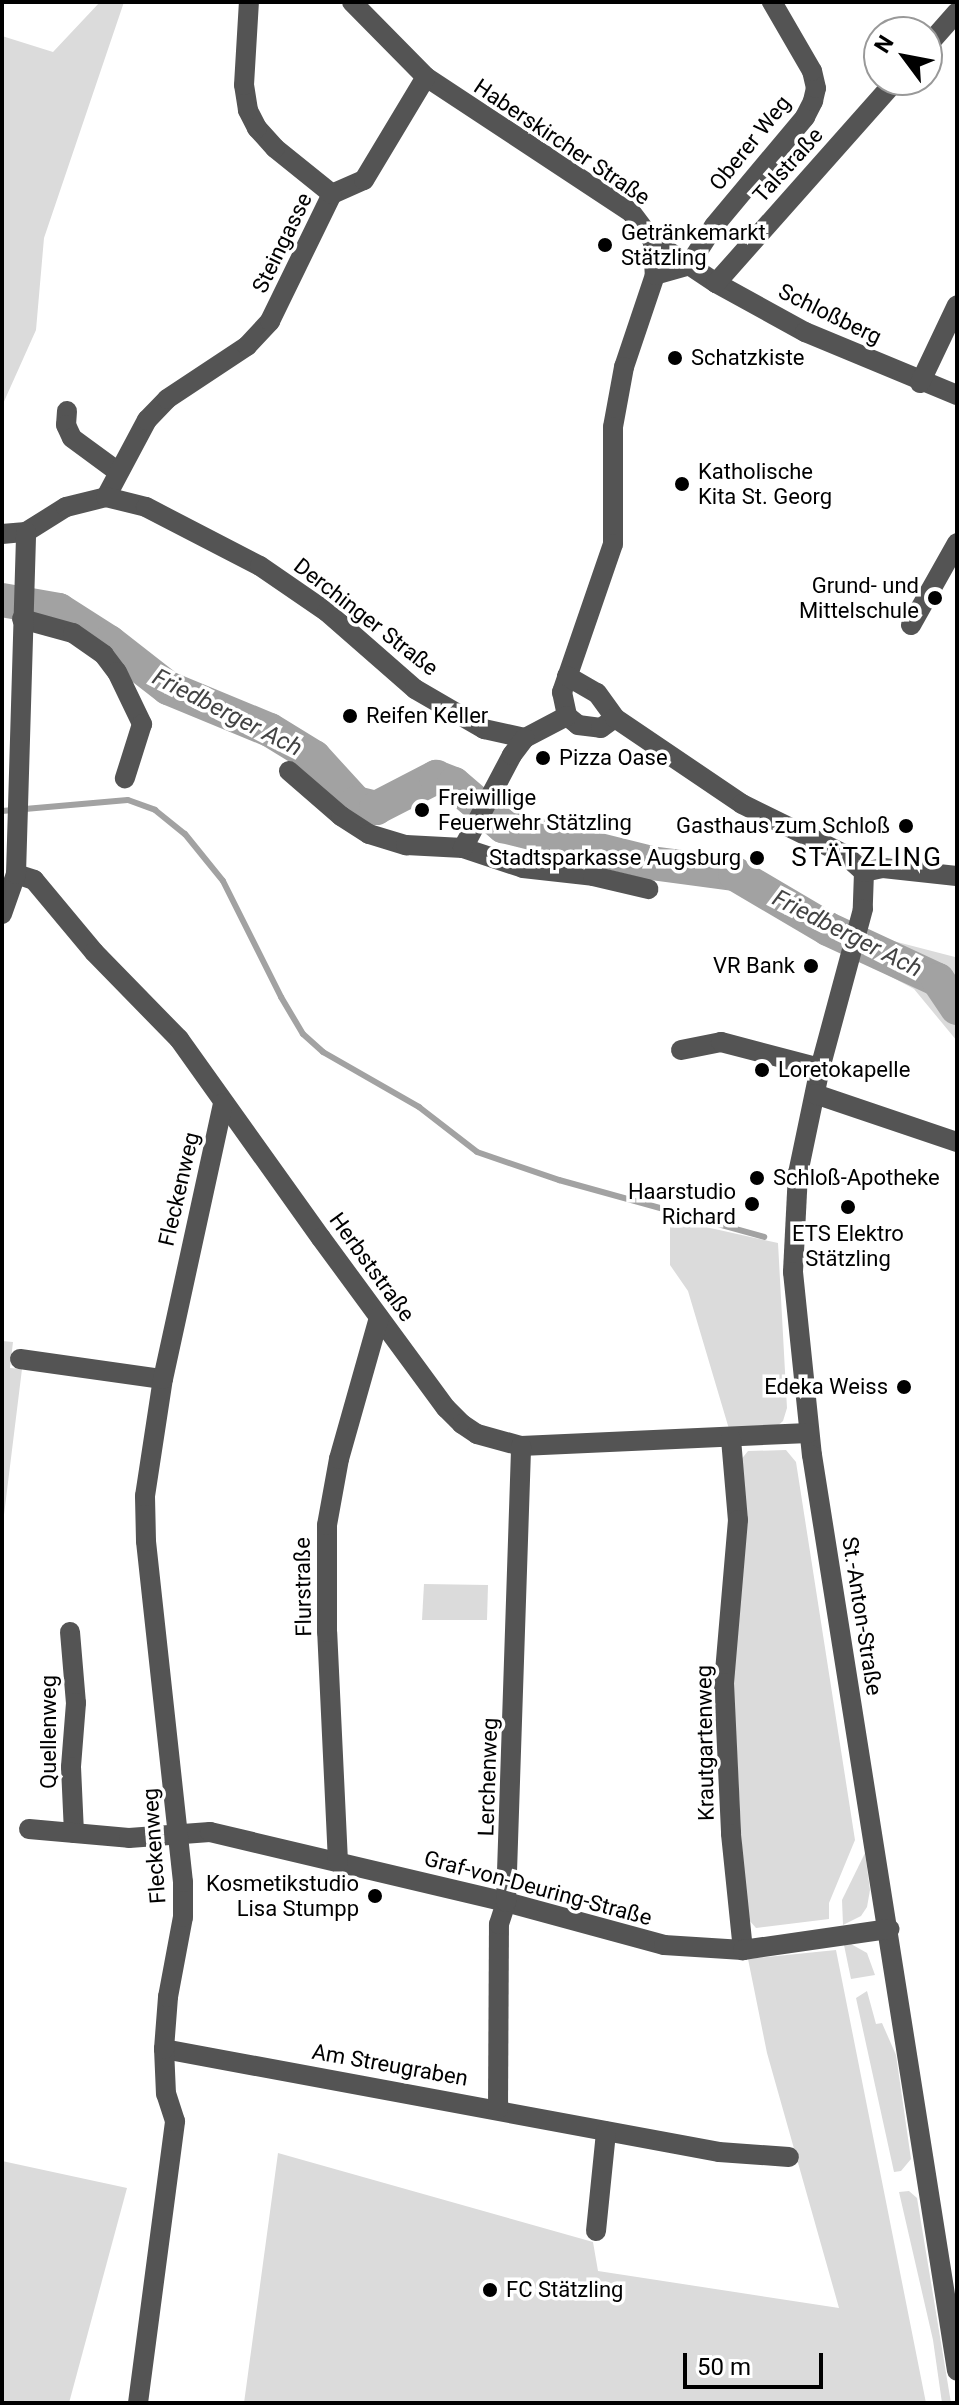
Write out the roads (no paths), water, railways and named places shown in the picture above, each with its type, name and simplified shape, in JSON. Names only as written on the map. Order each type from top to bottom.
[{"type":"street","name":"Steingasse","points":[[106,497],[117,471],[147,420],[167,399],[247,346],[270,321],[332,194],[275,148],[257,128],[248,110],[244,85],[249,2]]},
{"type":"street","name":"Haberskircher Straße","points":[[352,2],[426,77],[631,212],[653,241],[655,275],[619,384],[613,427],[613,544],[567,676],[562,705],[567,716]]},
{"type":"street","name":"Oberer Weg","points":[[689,265],[714,226],[805,117],[813,101],[816,88],[812,71],[772,2]]},
{"type":"street","points":[[943,28],[957,12]]},
{"type":"street","points":[[332,194],[364,180],[426,77]]},
{"type":"street","name":"Talstraße","points":[[716,283],[882,96]]},
{"type":"street","name":"Schloßberg","points":[[653,241],[716,283],[805,332],[920,383],[957,395]]},
{"type":"street","points":[[655,275],[689,265]]},
{"type":"street","points":[[920,383],[957,305]]},
{"type":"street","points":[[67,411],[66,425],[72,438],[117,471]]},
{"type":"street","name":"Derchinger Straße","points":[[2,534],[26,532],[66,507],[106,497],[146,507],[260,566],[327,612],[415,689],[484,729],[525,738]]},
{"type":"street","points":[[2,914],[9,880],[15,809],[10,700],[22,616],[26,532]]},
{"type":"street","points":[[911,625],[957,543]]},
{"type":"street","points":[[22,616],[81,637],[104,655],[117,672],[142,724],[125,778]]},
{"type":"street","points":[[567,676],[597,693],[615,718],[742,804],[844,854],[864,872],[883,868],[957,876]]},
{"type":"street","points":[[463,848],[512,755],[525,738],[567,716],[578,725],[591,728],[601,728],[615,718]]},
{"type":"street","points":[[289,771],[341,816],[369,834],[406,845],[463,848],[523,868],[593,876],[648,889]]},
{"type":"street","name":"St.-Anton-Straße","points":[[864,872],[866,886],[854,941],[820,1068],[798,1173],[793,1272],[809,1433],[957,2371]]},
{"type":"street","name":"Herbststraße","points":[[9,880],[34,880],[94,952],[179,1039],[379,1318],[446,1408],[462,1424],[477,1434],[521,1446],[731,1439],[809,1433]]},
{"type":"street","points":[[681,1050],[721,1042],[820,1068]]},
{"type":"street","points":[[815,1094],[957,1142]]},
{"type":"street","name":"Fleckenweg","points":[[138,2403],[175,2121],[166,2094],[164,2049],[168,1997],[183,1917],[179,1835],[146,1541],[147,1472],[163,1379],[223,1103]]},
{"type":"street","name":"Flurstraße","points":[[338,1862],[327,1632],[327,1525],[339,1459],[379,1318]]},
{"type":"street","points":[[20,1359],[163,1379]]},
{"type":"street","name":"Krautgartenweg","points":[[731,1439],[738,1520],[724,1683],[731,1834],[743,1950]]},
{"type":"street","name":"Lerchenweg","points":[[498,2109],[499,1924],[506,1902],[521,1446]]},
{"type":"street","name":"Quellenweg","points":[[70,1632],[76,1703],[71,1767],[74,1833]]},
{"type":"street","points":[[29,1829],[129,1838],[179,1835]]},
{"type":"street","name":"Graf-von-Deuring-Straße","points":[[179,1835],[210,1832],[506,1902],[664,1945],[743,1950],[889,1929]]},
{"type":"street","name":"Am Streugraben","points":[[164,2049],[719,2152],[789,2157]]},
{"type":"street","points":[[596,2231],[606,2132]]},
{"type":"waterway","name":"Friedberger Ach","points":[[2,600],[59,610],[109,642],[168,688],[270,730],[314,757],[356,803],[376,808],[436,777],[454,784],[503,826],[651,863],[735,874],[828,929],[938,980],[957,1008]]},
{"type":"waterway","points":[[2,811],[128,800],[155,810],[185,834],[223,881],[281,997],[303,1034],[323,1052],[419,1107],[477,1152],[559,1180],[764,1237]]},
{"type":"place","name":"Getränkemarkt Stätzling","points":[[605,245]]},
{"type":"place","name":"Schatzkiste","points":[[675,358]]},
{"type":"place","name":"Katholische Kita St. Georg","points":[[682,484]]},
{"type":"place","name":"Grund- und Mittelschule","points":[[935,598]]},
{"type":"place","name":"Reifen Keller","points":[[350,716]]},
{"type":"place","name":"Pizza Oase","points":[[543,758]]},
{"type":"place","name":"Freiwillige Feuerwehr Stätzling","points":[[422,810]]},
{"type":"place","name":"Gasthaus zum Schloß","points":[[906,826]]},
{"type":"place","name":"Stadtsparkasse Augsburg","points":[[757,858]]},
{"type":"place","name":"VR Bank","points":[[811,966]]},
{"type":"place","name":"Loretokapelle","points":[[762,1070]]},
{"type":"place","name":"Schloß-Apotheke","points":[[757,1178]]},
{"type":"place","name":"Haarstudio Richard","points":[[752,1204]]},
{"type":"place","name":"ETS Elektro Stätzling","points":[[848,1207]]},
{"type":"place","name":"Edeka Weiss","points":[[904,1387]]},
{"type":"place","name":"Kosmetikstudio Lisa Stumpp","points":[[375,1896]]},
{"type":"place","name":"FC Stätzling","points":[[490,2290]]},
{"type":"district","name":"STÄTZLING","points":[[867,858]]}]
